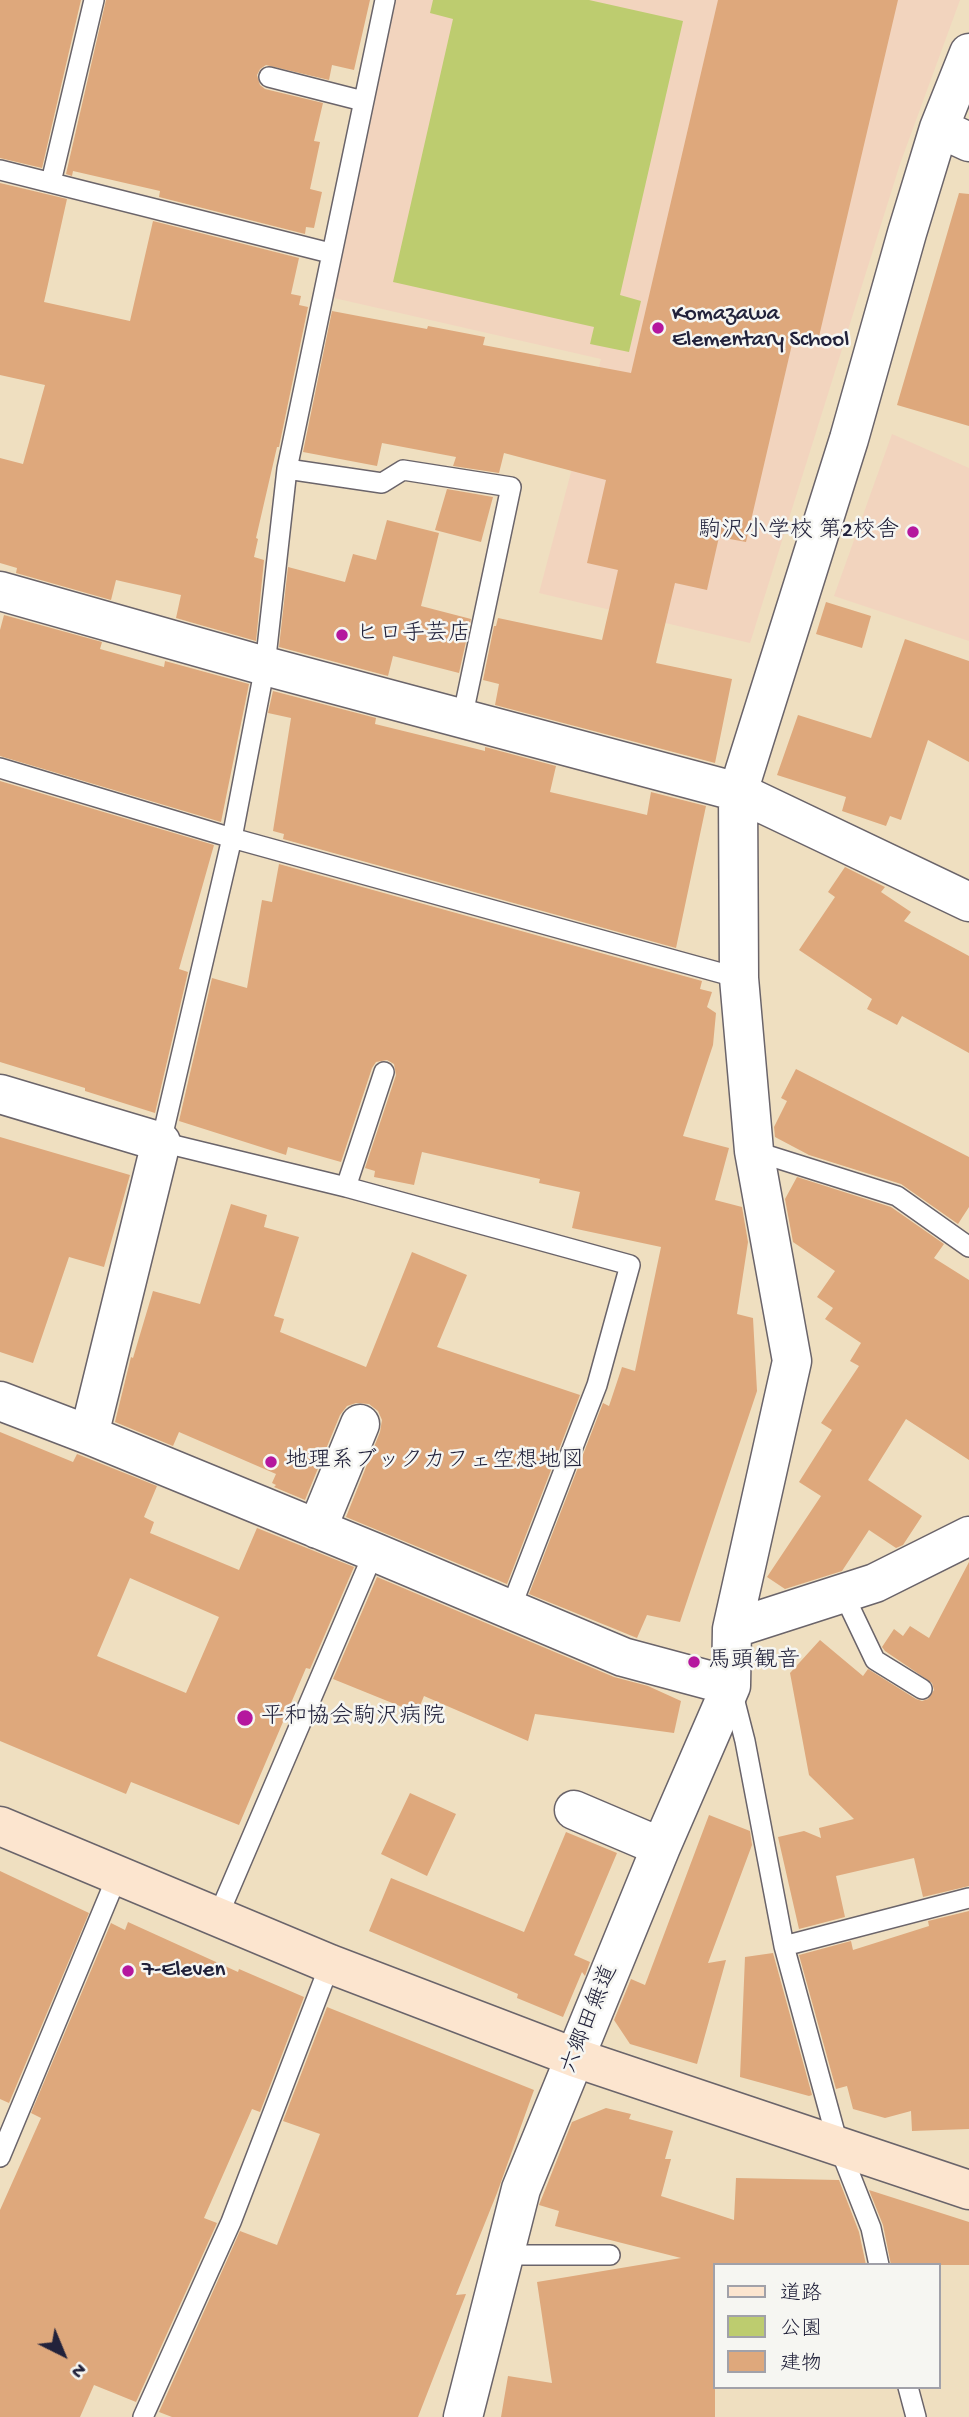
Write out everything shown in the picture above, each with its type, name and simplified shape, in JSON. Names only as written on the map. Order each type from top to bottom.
[{"type":"street","name":"六郷田無道","points":[[463,2417],[521,2189],[661,1847],[731,1686],[732,1629],[792,1361],[754,1151],[739,978],[738,792],[849,439],[907,233],[954,135],[969,53]]},
{"type":"street","points":[[0,591],[265,666],[738,792],[969,902]]},
{"type":"street","points":[[0,1094],[161,1142],[89,1435]]},
{"type":"street","points":[[0,1401],[374,1552],[623,1657],[731,1686]]},
{"type":"street","points":[[317,1529],[360,1424]]},
{"type":"street","points":[[732,1629],[875,1583],[969,1536]]},
{"type":"street","points":[[574,1810],[661,1847]]},
{"type":"street","points":[[0,1826],[330,1964],[576,2058],[969,2190]]},
{"type":"lane","points":[[51,182],[94,0]]},
{"type":"lane","points":[[385,0],[287,469],[265,666],[232,838],[161,1142],[346,1187],[629,1265],[597,1385],[510,1610]]},
{"type":"lane","points":[[269,77],[363,101]]},
{"type":"lane","points":[[0,170],[330,253]]},
{"type":"lane","points":[[287,469],[382,483],[403,470],[511,487],[463,719]]},
{"type":"lane","points":[[0,768],[232,838],[739,978]]},
{"type":"lane","points":[[346,1187],[383,1072]]},
{"type":"lane","points":[[754,1151],[897,1196],[969,1247]]},
{"type":"lane","points":[[218,1916],[374,1552]]},
{"type":"lane","points":[[843,1593],[875,1660],[922,1689]]},
{"type":"lane","points":[[731,1686],[745,1741],[784,1946],[838,2144],[871,2228],[879,2263]]},
{"type":"lane","points":[[0,2157],[118,1874]]},
{"type":"lane","points":[[784,1946],[969,1898]]},
{"type":"lane","points":[[142,2417],[231,2222],[330,1964]]},
{"type":"lane","points":[[505,2255],[610,2255]]},
{"type":"lane","points":[[909,2389],[916,2417]]},
{"type":"shaded area","name":"Komazawa Elementary School","points":[[396,0],[960,0],[900,164],[750,643],[539,593],[601,359],[334,298]]},
{"type":"shaded area","name":"駒沢小学校 第2校舎","points":[[892,434],[969,468],[969,641],[834,596]]},
{"type":"green space","points":[[433,0],[589,0],[683,21],[620,295],[641,301],[629,352],[590,344],[594,327],[393,282],[453,19],[430,13]]},
{"type":"building","points":[[0,0],[81,0],[42,168],[0,158]]},
{"type":"building","points":[[106,0],[370,0],[354,70],[332,65],[329,80],[266,65],[257,75],[260,85],[265,89],[323,103],[314,141],[320,142],[310,189],[322,192],[314,228],[306,227],[305,234],[159,197],[160,191],[73,171],[72,176],[66,174]]},
{"type":"building","points":[[718,0],[898,0],[817,345],[793,340],[746,542],[719,537],[707,590],[675,583],[656,663],[732,679],[715,763],[495,705],[499,684],[483,680],[498,618],[602,640],[618,570],[587,563],[606,480],[504,453],[499,473],[453,466],[456,457],[382,443],[377,466],[303,452],[332,311],[485,337],[483,345],[631,373]]},
{"type":"building","points":[[0,183],[67,199],[44,302],[130,321],[153,221],[299,258],[291,294],[301,296],[299,305],[308,307],[279,447],[256,538],[254,557],[264,560],[256,641],[176,618],[181,595],[116,580],[111,600],[16,573],[17,568],[0,563],[0,458],[23,464],[45,385],[0,375]]},
{"type":"building","points":[[959,193],[969,194],[969,426],[897,405]]},
{"type":"building","points":[[447,489],[493,497],[481,542],[435,530]]},
{"type":"building","points":[[387,520],[439,533],[421,606],[471,619],[459,673],[393,656],[388,676],[279,647],[288,567],[345,582],[353,554],[376,560]]},
{"type":"building","points":[[826,602],[871,616],[862,648],[816,634]]},
{"type":"building","points":[[4,615],[102,642],[100,649],[164,667],[165,661],[249,684],[221,822],[0,756],[0,630]]},
{"type":"building","points":[[905,639],[969,661],[969,762],[928,740],[901,820],[890,816],[886,826],[842,811],[846,797],[777,775],[798,715],[871,738]]},
{"type":"building","points":[[273,691],[376,718],[375,724],[485,751],[485,747],[556,766],[550,792],[647,815],[651,792],[706,806],[676,948],[283,839],[284,834],[273,831],[291,718],[268,713]]},
{"type":"building","points":[[0,781],[214,845],[179,969],[188,972],[155,1113],[0,1062]]},
{"type":"building","points":[[279,864],[702,981],[700,989],[712,992],[707,1007],[716,1013],[713,1045],[683,1136],[729,1148],[715,1200],[742,1207],[748,1242],[737,1314],[753,1318],[757,1391],[680,1622],[647,1615],[637,1638],[529,1594],[603,1403],[609,1406],[622,1367],[635,1371],[661,1247],[572,1228],[580,1192],[539,1183],[540,1179],[422,1152],[414,1185],[374,1177],[375,1171],[365,1168],[396,1075],[394,1064],[387,1060],[376,1062],[372,1068],[341,1162],[288,1147],[286,1155],[179,1121],[212,978],[247,988],[262,900],[272,902]]},
{"type":"building","points":[[845,867],[885,887],[881,892],[911,912],[904,921],[969,956],[969,1053],[902,1016],[897,1025],[867,1009],[872,999],[799,950],[835,897],[828,892]]},
{"type":"building","points":[[796,1069],[969,1157],[969,1207],[958,1224],[901,1184],[809,1155],[775,1137],[774,1127],[787,1101],[781,1098]]},
{"type":"building","points":[[0,1137],[130,1175],[104,1267],[69,1257],[33,1363],[0,1352]]},
{"type":"building","points":[[797,1177],[891,1207],[944,1244],[934,1258],[969,1280],[969,1460],[906,1419],[868,1480],[922,1516],[903,1545],[896,1548],[869,1530],[842,1571],[785,1589],[767,1577],[821,1496],[799,1482],[832,1430],[821,1423],[859,1366],[850,1361],[861,1343],[825,1319],[833,1308],[817,1297],[835,1271],[793,1242],[785,1199]]},
{"type":"building","points":[[231,1204],[267,1215],[264,1227],[299,1237],[274,1316],[284,1319],[280,1332],[366,1367],[412,1252],[467,1275],[437,1347],[580,1395],[507,1584],[346,1517],[380,1432],[382,1420],[378,1411],[369,1404],[356,1403],[347,1406],[340,1415],[305,1500],[274,1487],[276,1485],[272,1483],[276,1474],[179,1432],[173,1446],[115,1422],[131,1357],[133,1358],[153,1291],[200,1304]]},
{"type":"building","points":[[0,1432],[73,1462],[77,1454],[157,1486],[144,1517],[154,1522],[150,1533],[239,1570],[257,1528],[354,1567],[310,1669],[306,1668],[239,1825],[131,1782],[126,1794],[0,1741]],"holes":[[[130,1578],[219,1617],[186,1693],[97,1656]]]},
{"type":"building","points":[[969,1562],[969,1886],[923,1897],[914,1858],[836,1876],[845,1917],[799,1929],[778,1837],[804,1831],[821,1838],[819,1828],[854,1819],[809,1775],[790,1673],[820,1640],[863,1676],[868,1669],[916,1699],[928,1699],[934,1690],[932,1683],[882,1647],[894,1629],[903,1636],[910,1626],[929,1638]]},
{"type":"building","points":[[377,1577],[614,1677],[648,1686],[681,1701],[674,1733],[535,1714],[528,1741],[424,1696],[417,1713],[333,1679]]},
{"type":"building","points":[[410,1793],[456,1814],[427,1876],[381,1854]]},
{"type":"building","points":[[709,1815],[750,1831],[752,1845],[708,1963],[726,1960],[697,2064],[630,2044],[614,2020],[631,1979],[645,1985]]},
{"type":"building","points":[[566,1832],[617,1853],[574,1955],[590,1962],[585,1976],[582,1972],[563,2017],[517,1998],[518,1994],[369,1931],[391,1878],[524,1932]]},
{"type":"building","points":[[0,1871],[89,1913],[9,2103],[0,2099]]},
{"type":"building","points":[[969,1911],[969,2129],[912,2131],[911,2111],[885,2118],[853,2109],[847,2086],[836,2089],[799,1955],[851,1941],[853,1950],[929,1926],[928,1921]]},
{"type":"building","points":[[128,1922],[238,1972],[239,1969],[304,1997],[260,2112],[252,2109],[204,2218],[217,2223],[136,2402],[94,2385],[80,2417],[0,2417],[0,2210],[41,2118],[31,2113],[111,1923],[125,1930]]},
{"type":"building","points":[[773,1953],[812,2095],[809,2096],[740,2077],[745,1957]]},
{"type":"building","points":[[327,2007],[534,2090],[456,2295],[466,2294],[418,2417],[172,2417],[159,2412],[240,2231],[277,2245],[320,2134],[283,2121]]},
{"type":"building","points":[[606,2108],[631,2114],[629,2119],[673,2131],[665,2159],[671,2159],[661,2196],[734,2220],[736,2178],[839,2180],[859,2232],[866,2263],[713,2263],[715,2417],[501,2417],[508,2376],[552,2383],[537,2282],[681,2258],[555,2226],[559,2211],[539,2205],[572,2122]]},
{"type":"building","points":[[869,2190],[969,2222],[969,2265],[891,2263],[883,2225]]},
{"type":"place","name":"Komazawa Elementary School","points":[[658,328]]},
{"type":"place","name":"駒沢小学校 第2校舎","points":[[913,532]]},
{"type":"place","name":"ヒロ手芸店","points":[[342,635]]},
{"type":"place","name":"地理系ブックカフェ空想地図","points":[[271,1462]]},
{"type":"place","name":"馬頭観音","points":[[694,1662]]},
{"type":"place","name":"平和協会駒沢病院","points":[[245,1718]]},
{"type":"place","name":"7-Eleven","points":[[128,1971]]}]
